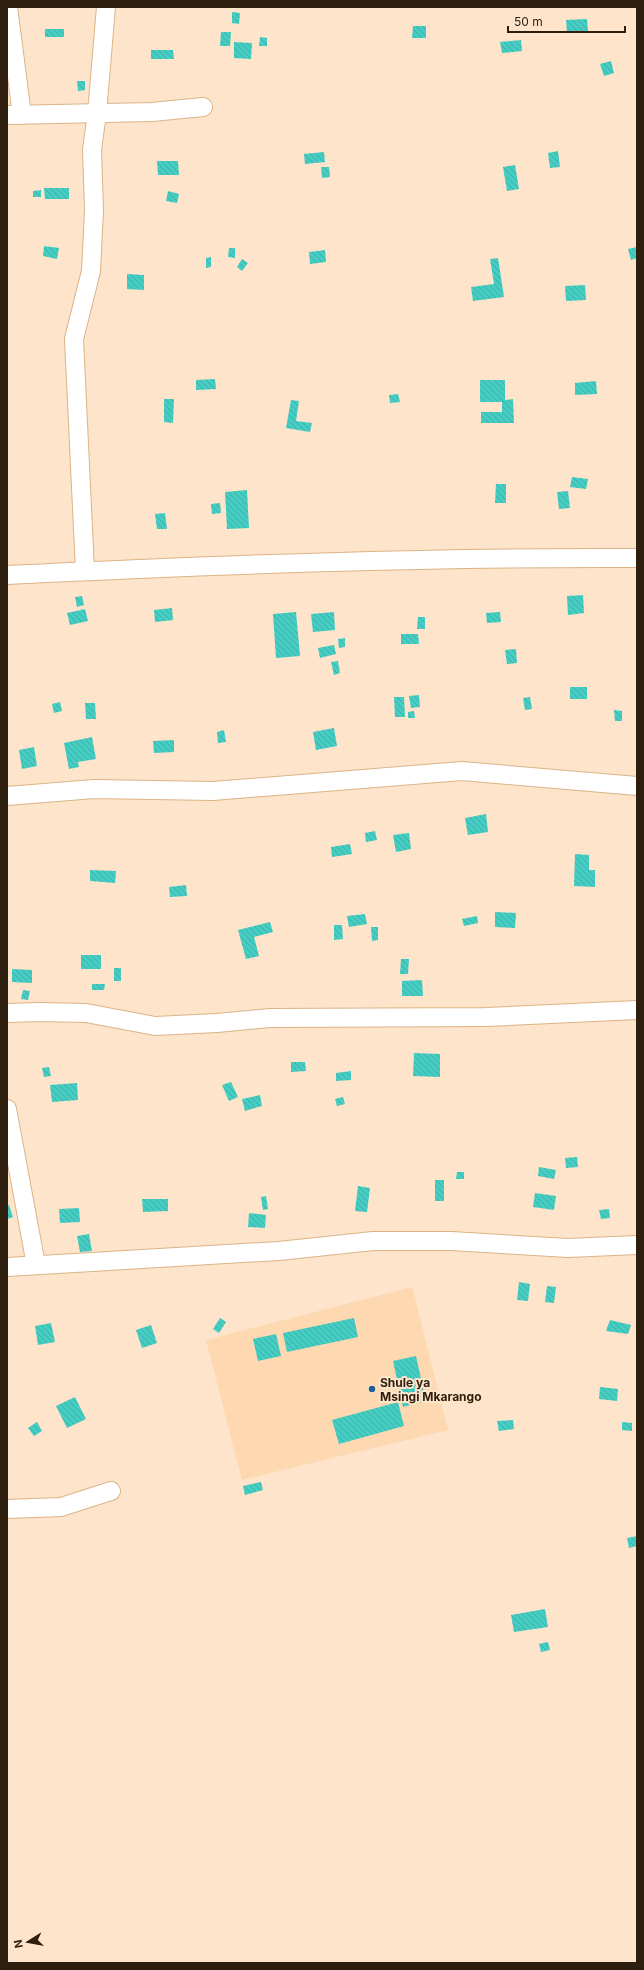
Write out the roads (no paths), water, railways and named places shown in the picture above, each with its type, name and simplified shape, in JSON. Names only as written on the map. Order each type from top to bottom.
[{"type":"street","points":[[8,7],[14,115],[152,112],[203,107]]},
{"type":"street","points":[[85,571],[74,339],[91,271],[94,210],[92,150],[98,113],[106,7]]},
{"type":"street","points":[[7,575],[350,561],[514,557],[637,558]]},
{"type":"street","points":[[7,796],[94,789],[213,791],[462,771],[637,786]]},
{"type":"street","points":[[7,1014],[40,1012],[86,1013],[155,1026],[217,1023],[270,1018],[486,1017],[637,1010]]},
{"type":"street","points":[[7,1109],[36,1265]]},
{"type":"street","points":[[7,1267],[279,1251],[373,1241],[451,1241],[568,1248],[637,1245]]},
{"type":"street","points":[[7,1509],[61,1507],[111,1491]]},
{"type":"place","name":"Shule ya Msingi Mkarango","points":[[372,1389]]}]
